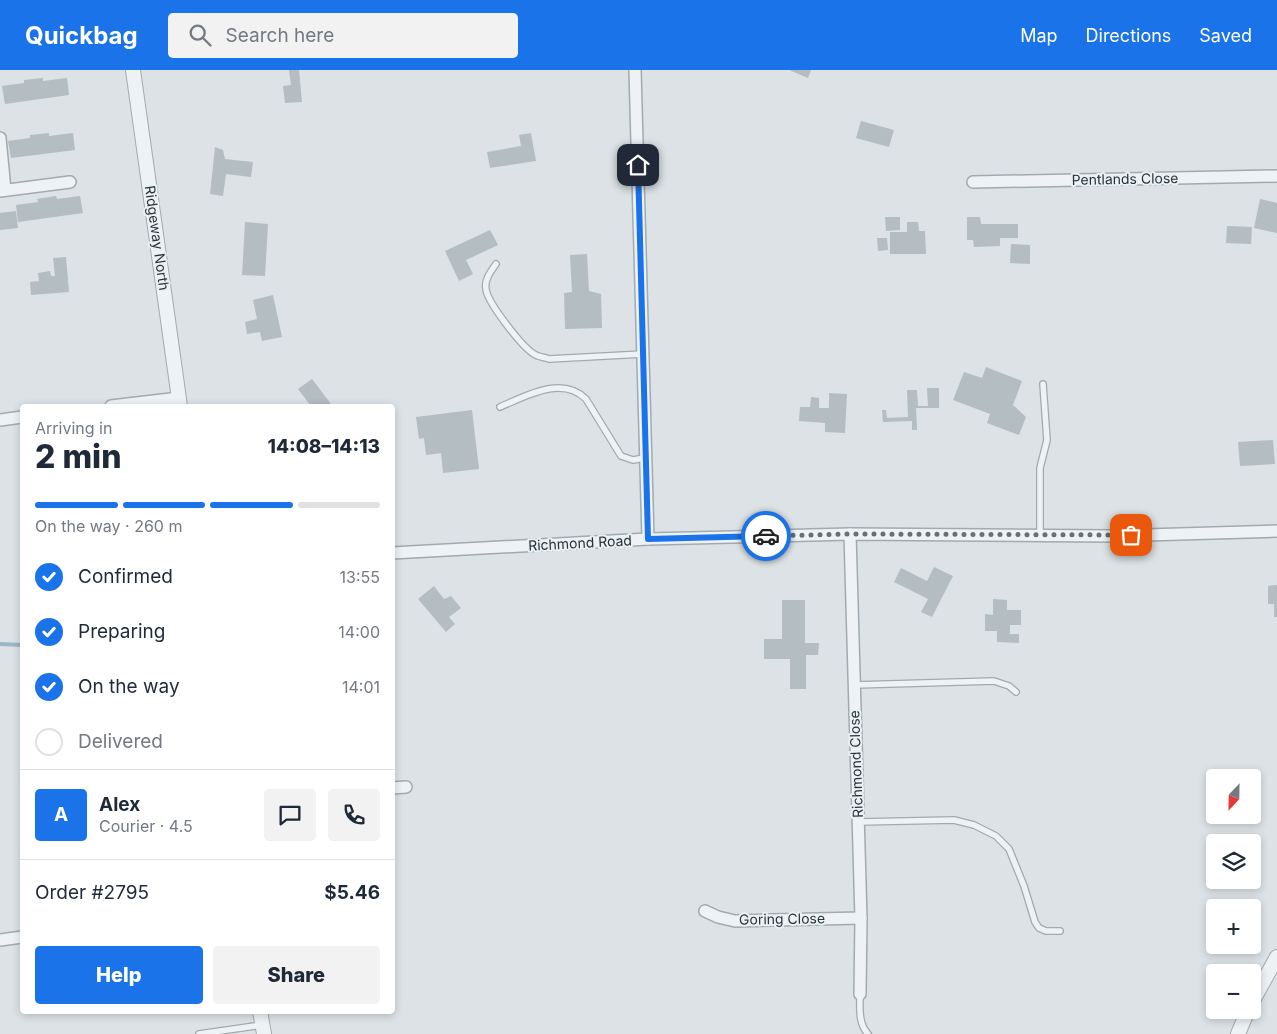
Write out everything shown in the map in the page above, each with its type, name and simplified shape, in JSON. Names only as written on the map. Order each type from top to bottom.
[{"type":"street","name":"Ridgeway North","points":[[133,70],[180,402]]},
{"type":"street","points":[[636,70],[648,539]]},
{"type":"street","points":[[0,138],[2,190],[70,182]]},
{"type":"street","name":"Pentlands Close","points":[[973,182],[1277,176]]},
{"type":"street","points":[[146,404],[180,402]]},
{"type":"street","points":[[0,420],[20,417]]},
{"type":"street","name":"Richmond Road","points":[[395,553],[648,539],[850,534],[1113,536],[1277,531]]},
{"type":"street","name":"Richmond Close","points":[[850,534],[861,918],[860,994]]},
{"type":"street","points":[[395,788],[406,787]]},
{"type":"street","name":"Goring Close","points":[[705,911],[718,917],[735,921],[861,918]]},
{"type":"street","points":[[0,940],[20,937]]},
{"type":"street","points":[[1261,986],[1277,957]]},
{"type":"street","points":[[1238,1034],[1244,1019]]},
{"type":"lane","points":[[496,264],[489,275],[485,287],[488,298],[520,343],[534,354],[549,359],[643,354]]},
{"type":"lane","points":[[1040,535],[1040,468],[1047,440],[1043,384]]},
{"type":"lane","points":[[500,408],[541,390],[572,390],[581,394],[586,399],[621,456],[633,460],[645,458]]},
{"type":"lane","points":[[854,685],[994,681],[1009,686],[1016,692]]},
{"type":"lane","points":[[858,822],[954,820],[974,825],[996,836],[1009,849],[1024,886],[1035,922],[1039,928],[1046,931],[1060,931]]},
{"type":"lane","points":[[860,994],[860,1016],[863,1029],[868,1034]]},
{"type":"lane","points":[[199,1034],[262,1023]]},
{"type":"building","points":[[289,70],[299,70],[302,102],[285,103],[283,86],[291,85]]},
{"type":"building","points":[[789,70],[811,70],[808,78]]},
{"type":"building","points":[[43,78],[43,81],[67,78],[69,95],[5,104],[2,86],[24,83],[24,80]]},
{"type":"building","points":[[861,121],[894,130],[889,147],[856,138]]},
{"type":"building","points":[[49,133],[49,136],[73,133],[75,150],[11,158],[8,141],[30,138],[30,135]]},
{"type":"building","points":[[531,133],[536,161],[490,168],[487,152],[521,146],[519,135]]},
{"type":"building","points":[[215,147],[223,150],[225,159],[253,162],[251,177],[226,174],[223,196],[210,194]]},
{"type":"building","points":[[56,196],[57,199],[80,196],[83,213],[18,222],[16,205],[38,202],[37,199]]},
{"type":"building","points":[[1260,199],[1277,203],[1277,233],[1254,228]]},
{"type":"building","points":[[16,211],[18,228],[0,230],[0,213]]},
{"type":"building","points":[[885,217],[900,217],[900,230],[886,231]]},
{"type":"building","points":[[967,217],[980,217],[981,224],[1018,224],[1018,238],[1000,238],[1000,246],[974,247],[973,240],[967,240]]},
{"type":"building","points":[[245,222],[268,224],[265,276],[242,275]]},
{"type":"building","points":[[907,222],[918,222],[919,231],[925,231],[926,254],[890,254],[890,232],[907,232]]},
{"type":"building","points":[[1227,226],[1252,227],[1251,244],[1226,243]]},
{"type":"building","points":[[490,230],[498,245],[466,260],[473,274],[459,281],[445,251]]},
{"type":"building","points":[[877,238],[887,238],[888,250],[878,251]]},
{"type":"building","points":[[1011,244],[1030,245],[1030,264],[1010,263]]},
{"type":"building","points":[[587,254],[589,291],[601,294],[602,328],[565,329],[564,293],[572,292],[570,255]]},
{"type":"building","points":[[66,257],[69,292],[31,295],[30,282],[39,281],[38,273],[50,271],[51,276],[55,276],[53,258]]},
{"type":"building","points":[[273,295],[282,337],[262,341],[260,332],[247,334],[245,322],[257,319],[253,300]]},
{"type":"building","points":[[986,367],[1022,381],[1013,405],[1026,417],[1019,435],[987,423],[990,414],[953,400],[964,372],[982,378]]},
{"type":"building","points":[[312,379],[331,404],[309,404],[298,389]]},
{"type":"building","points":[[927,388],[939,388],[939,408],[916,408],[917,430],[912,430],[912,421],[883,422],[882,410],[886,410],[887,418],[908,417],[907,390],[917,390],[918,406],[928,406]]},
{"type":"building","points":[[829,393],[847,394],[845,433],[825,432],[825,423],[799,421],[800,407],[810,407],[811,397],[819,398],[819,408],[829,408]]},
{"type":"building","points":[[472,410],[479,469],[443,473],[441,453],[426,455],[424,438],[419,439],[416,417]]},
{"type":"building","points":[[1273,440],[1275,464],[1240,466],[1238,442]]},
{"type":"building","points":[[934,567],[953,576],[932,617],[921,612],[928,599],[894,582],[901,568],[927,581]]},
{"type":"building","points":[[1277,585],[1277,617],[1274,617],[1274,604],[1268,604],[1268,586]]},
{"type":"building","points":[[434,586],[444,599],[451,596],[461,608],[449,617],[455,624],[446,632],[418,599]]},
{"type":"building","points":[[993,599],[1007,600],[1007,610],[1021,610],[1021,625],[1010,625],[1010,634],[1019,634],[1019,643],[997,642],[997,631],[985,631],[985,614],[993,615]]},
{"type":"building","points":[[782,600],[805,600],[805,643],[819,643],[818,655],[806,655],[806,689],[790,689],[790,659],[764,659],[764,639],[782,639]]},
{"type":"waterway","points":[[0,644],[20,645]]},
{"type":"way so far","points":[[766,536],[850,534],[1131,535]]},
{"type":"route","points":[[638,165],[648,539],[766,536]]}]
